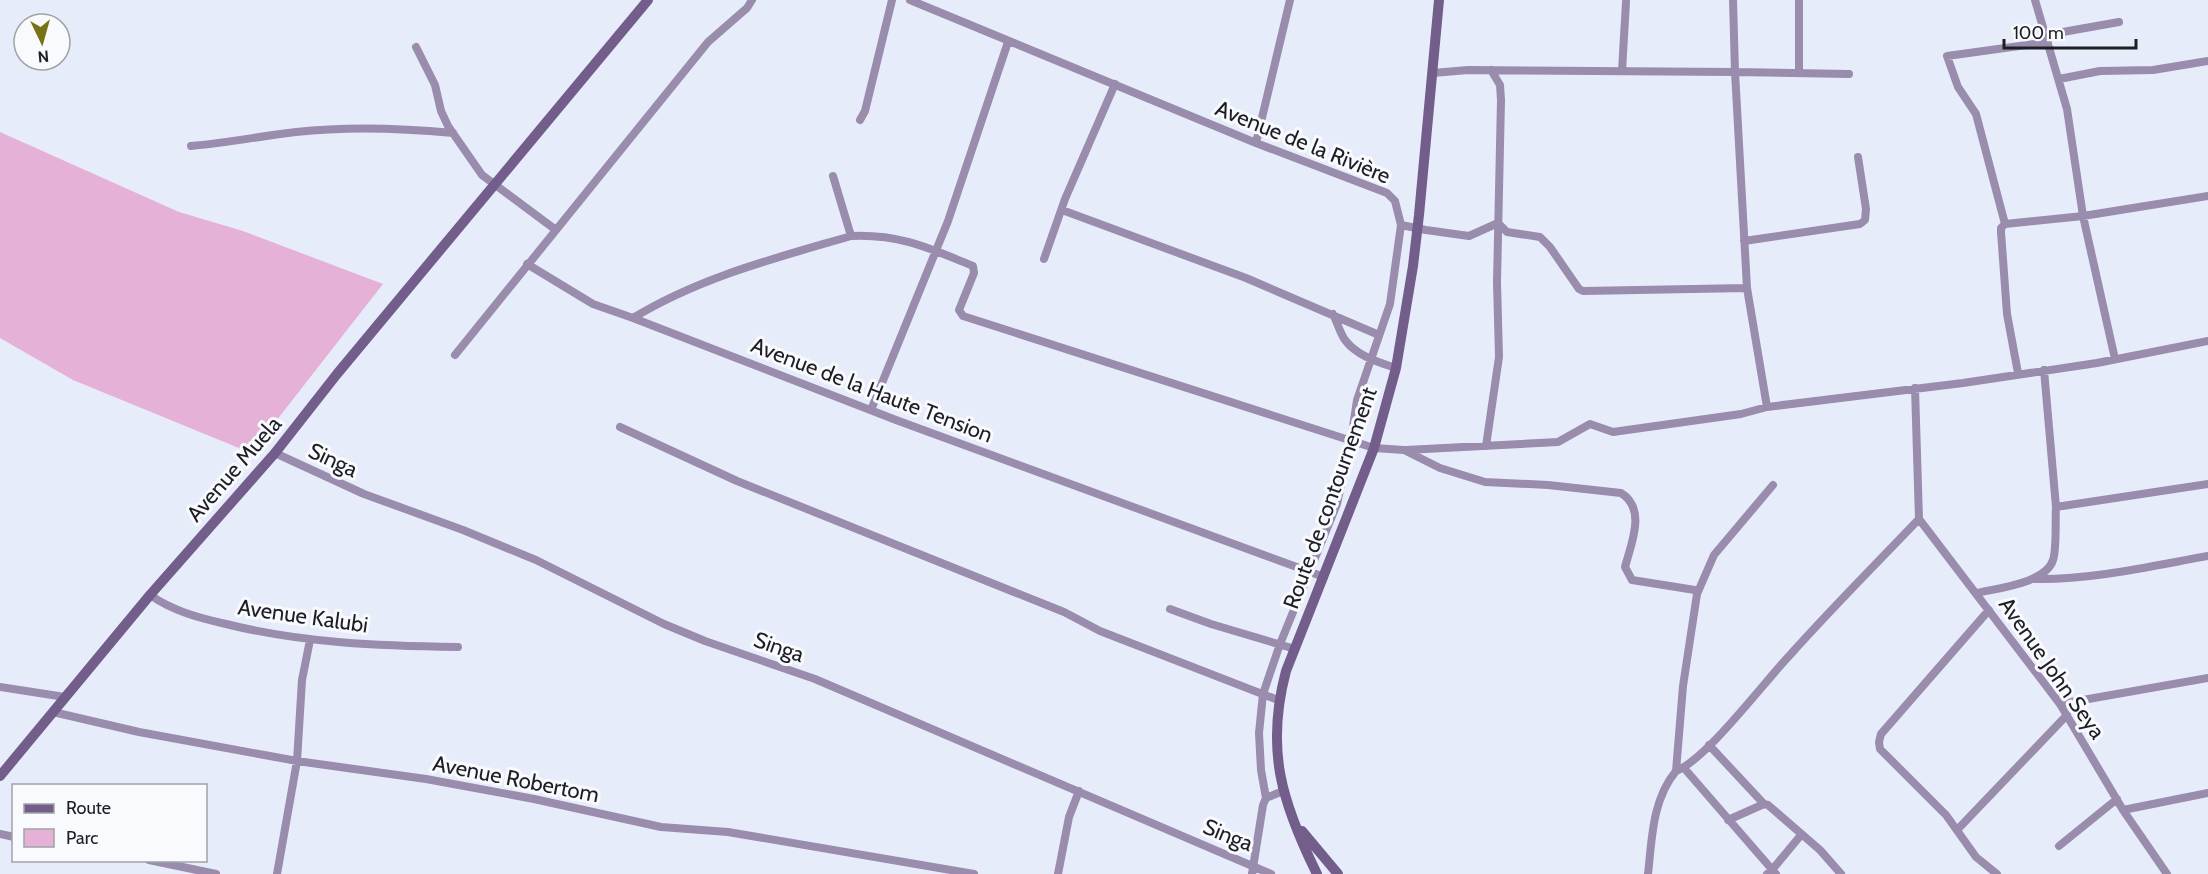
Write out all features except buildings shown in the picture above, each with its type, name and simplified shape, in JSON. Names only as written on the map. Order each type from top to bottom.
[{"type":"street","name":"Avenue Muela","points":[[0,776],[150,595],[275,453],[337,374],[648,0]]},
{"type":"street","points":[[455,355],[708,42],[747,8],[752,0]]},
{"type":"street","points":[[860,120],[865,111],[892,0]]},
{"type":"street","name":"Avenue de la Rivière","points":[[910,0],[1256,143],[1387,193],[1395,201],[1401,225]]},
{"type":"street","points":[[1256,143],[1290,0]]},
{"type":"street","name":"Route de contournement","points":[[1317,874],[1283,791],[1276,737],[1278,700],[1286,671],[1374,448],[1396,369],[1417,228],[1439,0]]},
{"type":"street","points":[[1733,0],[1747,288],[1767,406]]},
{"type":"street","points":[[1799,0],[1799,73]]},
{"type":"street","points":[[2036,0],[2067,109],[2083,216],[2115,359]]},
{"type":"street","points":[[1622,71],[1626,2]]},
{"type":"street","points":[[2005,224],[1976,114],[1958,87],[1947,56],[2120,22]]},
{"type":"street","points":[[871,410],[936,251],[1008,42]]},
{"type":"street","points":[[416,47],[435,85],[441,111],[480,172],[556,230]]},
{"type":"street","points":[[2059,79],[2100,71],[2154,70],[2208,61]]},
{"type":"street","points":[[1486,446],[1499,357],[1500,85],[1491,70]]},
{"type":"street","points":[[1433,73],[1491,70],[1849,74]]},
{"type":"street","points":[[1044,259],[1115,84]]},
{"type":"street","points":[[191,146],[296,132],[355,128],[453,133]]},
{"type":"street","points":[[1744,242],[1860,224],[1865,220],[1866,209],[1858,157]]},
{"type":"street","points":[[833,176],[851,236]]},
{"type":"street","points":[[2018,373],[2006,302],[2001,232],[2005,224],[2083,216],[2208,196]]},
{"type":"street","points":[[1062,210],[1246,278],[1379,335]]},
{"type":"street","points":[[1253,870],[1266,798],[1261,770],[1259,733],[1263,694],[1280,644],[1337,504],[1358,400],[1390,304],[1401,225],[1469,236],[1498,223]]},
{"type":"street","points":[[1498,223],[1507,232],[1540,237],[1550,247],[1578,289],[1583,291],[1747,288]]},
{"type":"street","points":[[633,318],[665,300],[736,269],[851,236],[867,235],[907,240],[973,266],[974,269],[959,310],[963,316],[1374,448],[1404,450],[1558,442],[1590,424],[1613,432],[1741,414],[1767,406],[1963,383],[2115,359],[2208,341]]},
{"type":"street","name":"Avenue de la Haute Tension","points":[[527,264],[593,304],[871,410],[1324,577]]},
{"type":"street","points":[[1333,314],[1345,340],[1360,354],[1396,369]]},
{"type":"street","points":[[2035,579],[2053,560],[2056,507],[2044,370]]},
{"type":"street","points":[[1648,874],[1659,801],[1667,782],[1709,746],[1790,654],[1919,519],[1915,388]]},
{"type":"street","points":[[620,427],[738,481],[1042,603],[1100,631],[1278,700]]},
{"type":"street","points":[[1404,450],[1440,468],[1485,482],[1548,485],[1621,493],[1633,504],[1636,525],[1625,567],[1632,580],[1695,590],[1697,594]]},
{"type":"street","name":"Singa","points":[[275,453],[364,494],[463,530],[536,560],[674,628],[815,679],[1079,790],[1253,870],[1271,874]]},
{"type":"street","points":[[2056,507],[2208,484]]},
{"type":"street","points":[[1773,485],[1714,555],[1697,594],[1683,686],[1680,770],[1728,820],[1772,873],[1802,835]]},
{"type":"street","name":"Avenue John Seya","points":[[1919,519],[2060,704],[2123,810],[2167,874]]},
{"type":"street","points":[[1977,593],[2035,579],[2058,579],[2117,572],[2208,556]]},
{"type":"street","name":"Avenue Kalubi","points":[[150,595],[174,609],[258,632],[310,640],[458,647]]},
{"type":"street","points":[[1170,609],[1295,649]]},
{"type":"street","points":[[1989,610],[1881,734],[1879,742],[1880,749],[1946,815],[1968,849],[1997,874]]},
{"type":"street","points":[[277,874],[297,761],[302,680],[310,640]]},
{"type":"street","points":[[2060,704],[2208,678]]},
{"type":"street","points":[[0,687],[65,697]]},
{"type":"street","name":"Avenue Robertom","points":[[52,712],[139,732],[297,761],[426,779],[661,827],[728,832],[974,874]]},
{"type":"street","points":[[1957,830],[2067,715]]},
{"type":"street","points":[[1709,746],[1764,804],[1773,808],[1820,850],[1841,874]]},
{"type":"street","points":[[1058,874],[1069,817],[1079,790]]},
{"type":"street","points":[[1266,798],[1283,791]]},
{"type":"street","points":[[2123,810],[2208,793]]},
{"type":"street","points":[[2059,846],[2117,799]]},
{"type":"street","points":[[1728,820],[1764,804]]},
{"type":"street","name":"Route de contournement","points":[[1296,824],[1338,874]]},
{"type":"street","points":[[154,862],[216,874]]},
{"type":"green space","points":[[0,132],[179,212],[243,231],[383,284],[251,453],[73,380],[0,338]]}]
